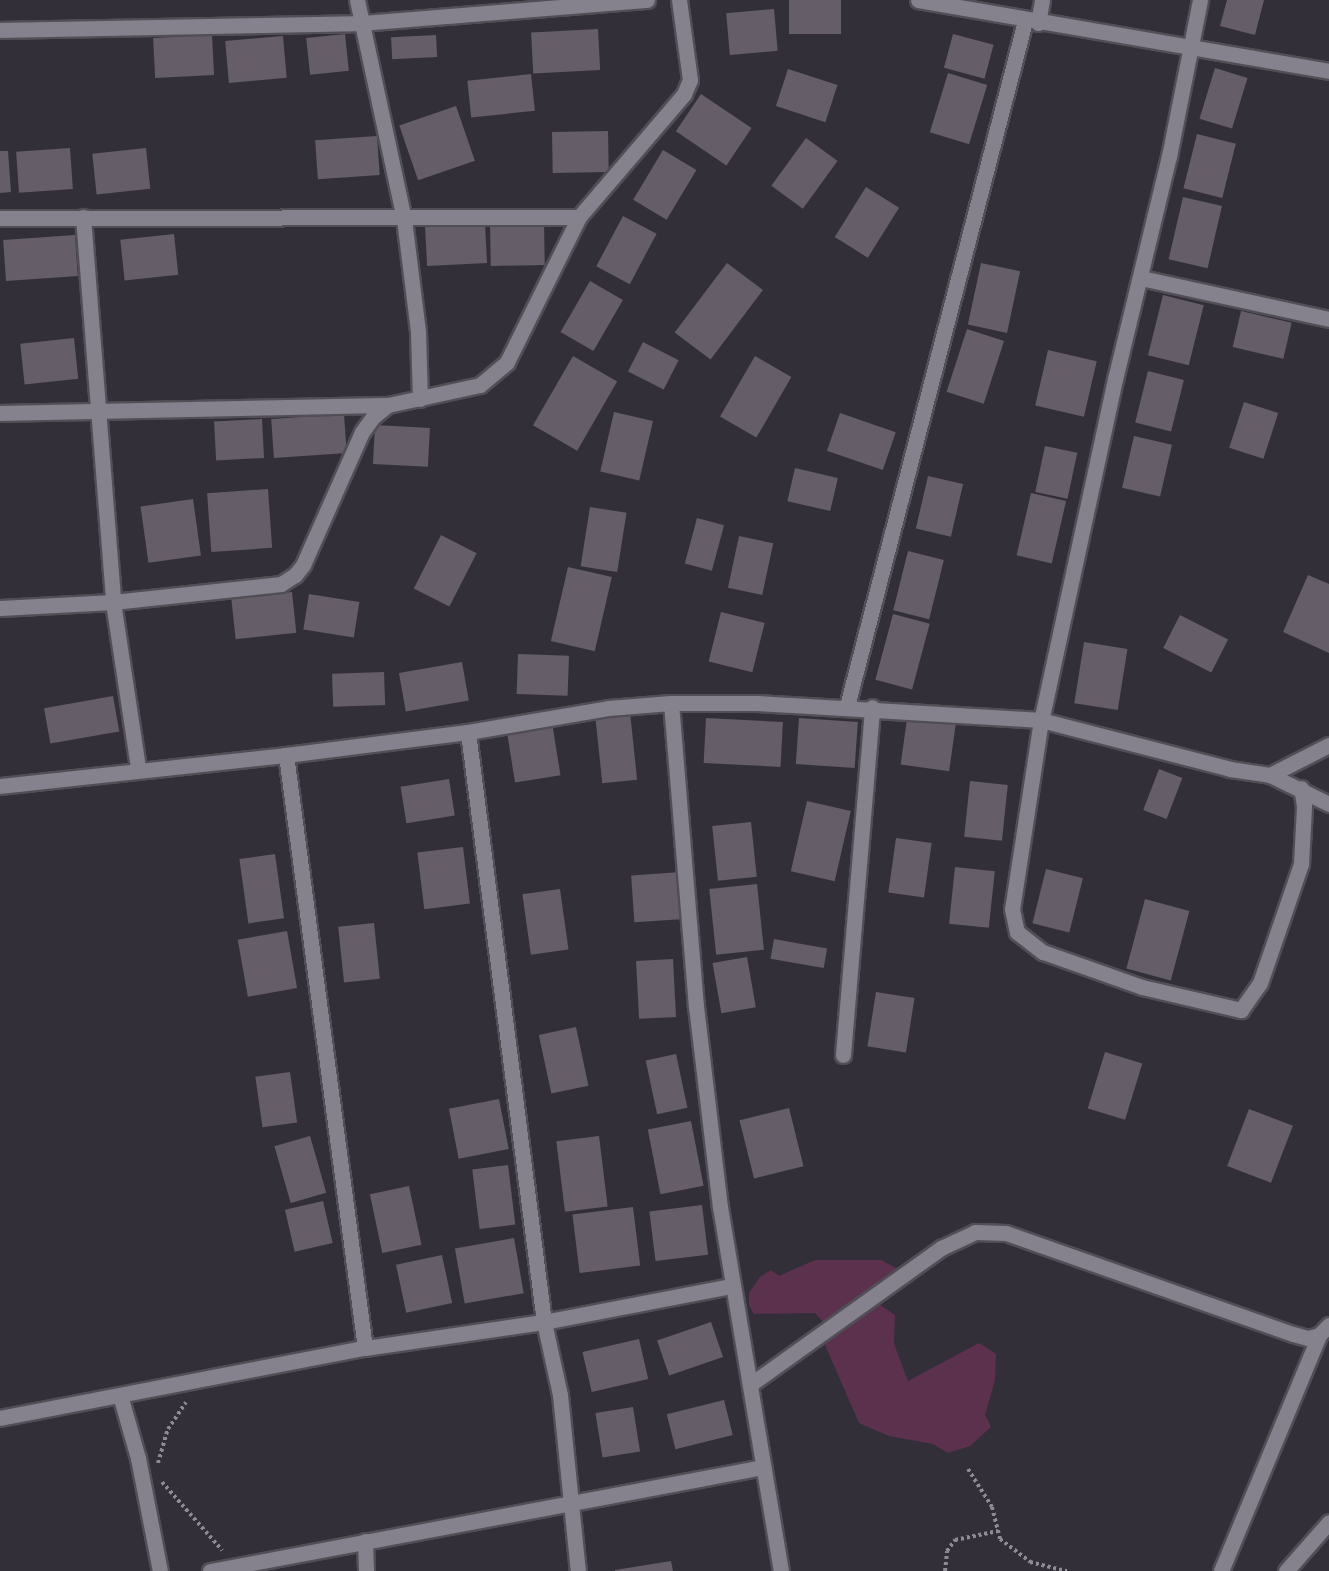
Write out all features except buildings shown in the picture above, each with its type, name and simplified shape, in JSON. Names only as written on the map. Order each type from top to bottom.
[{"type":"street","points":[[357,0],[404,219],[418,332],[420,399]]},
{"type":"street","points":[[0,30],[362,23],[647,0]]},
{"type":"street","points":[[0,413],[99,413],[388,405],[480,385],[496,375],[535,312],[579,217],[684,94],[690,80],[679,0]]},
{"type":"street","points":[[918,0],[1031,22],[1329,71]]},
{"type":"street","points":[[847,706],[1031,22],[1042,0]]},
{"type":"street","points":[[1200,0],[1141,278],[1115,379],[1041,720],[1012,921],[1022,939],[1043,952],[1142,987],[1232,1009],[1246,1006],[1260,983],[1301,864],[1304,806],[1301,788]]},
{"type":"street","points":[[83,217],[113,602],[138,768]]},
{"type":"street","points":[[0,218],[579,217]]},
{"type":"street","points":[[1141,278],[1329,319]]},
{"type":"street","points":[[0,608],[113,602],[281,584],[303,565],[362,432],[388,405]]},
{"type":"street","points":[[671,703],[696,1006],[731,1286],[751,1384],[781,1571]]},
{"type":"street","points":[[0,786],[138,768],[286,755],[468,732],[561,713],[671,703],[872,707],[1041,720],[1230,769],[1270,775],[1301,788],[1329,804]]},
{"type":"street","points":[[843,1054],[872,707]]},
{"type":"street","points":[[468,732],[544,1322],[560,1395],[578,1571]]},
{"type":"street","points":[[1270,775],[1329,745]]},
{"type":"street","points":[[286,755],[365,1348]]},
{"type":"street","points":[[751,1384],[941,1248],[975,1232],[1006,1233],[1293,1334],[1308,1338],[1324,1330]]},
{"type":"street","points":[[0,1418],[365,1348],[544,1322],[731,1286]]},
{"type":"street","points":[[1221,1571],[1324,1330]]},
{"type":"street","points":[[120,1395],[149,1514],[160,1571]]},
{"type":"street","points":[[210,1571],[570,1501],[763,1467]]},
{"type":"street","points":[[1286,1571],[1329,1522]]},
{"type":"street","points":[[365,1541],[366,1571]]},
{"type":"path","points":[[158,1467],[168,1429],[186,1401],[212,1376]]},
{"type":"path","points":[[969,1469],[992,1507],[1000,1539],[1030,1562],[1066,1571]]},
{"type":"path","points":[[149,1514],[156,1476],[227,1556],[242,1563]]},
{"type":"path","points":[[945,1571],[946,1551],[955,1540],[998,1531]]},
{"type":"shaded area","points":[[815,1260],[881,1260],[902,1271],[894,1289],[880,1305],[895,1315],[894,1344],[908,1381],[979,1343],[996,1354],[995,1380],[985,1415],[991,1427],[970,1446],[948,1453],[933,1444],[889,1436],[859,1423],[825,1345],[825,1324],[815,1313],[754,1314],[749,1305],[749,1293],[760,1277],[771,1270],[779,1276]]}]
